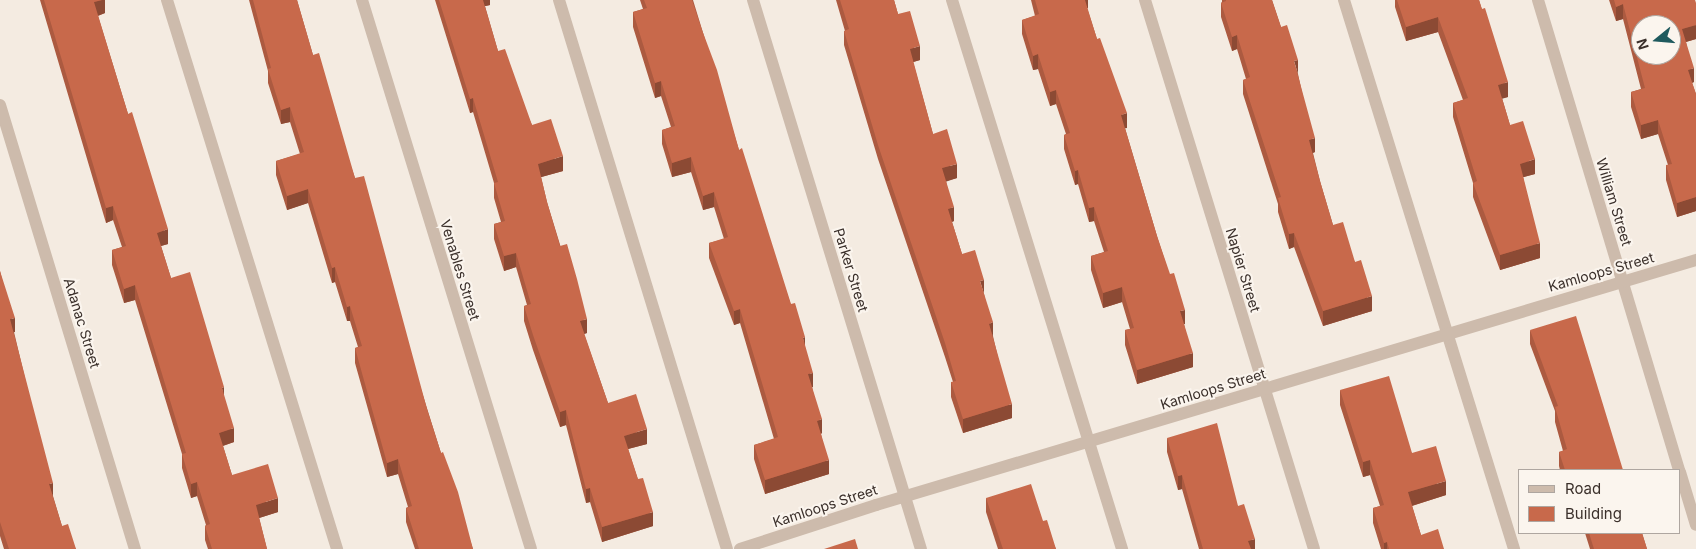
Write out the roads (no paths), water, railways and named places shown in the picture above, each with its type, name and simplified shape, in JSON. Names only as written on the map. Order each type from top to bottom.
[{"type":"street","points":[[168,0],[337,549]]},
{"type":"street","name":"Venables Street","points":[[362,0],[531,549]]},
{"type":"street","points":[[559,0],[727,549]]},
{"type":"street","name":"Parker Street","points":[[754,0],[921,549]]},
{"type":"street","points":[[952,0],[1122,549]]},
{"type":"street","name":"Napier Street","points":[[1145,0],[1314,549]]},
{"type":"street","points":[[1344,0],[1446,335],[1514,549]]},
{"type":"street","name":"William Street","points":[[1538,0],[1678,469]]},
{"type":"street","name":"Adanac Street","points":[[0,105],[135,549]]},
{"type":"street","name":"Kamloops Street","points":[[740,549],[905,496],[1696,260]]},
{"type":"street","name":"William Street","points":[[1681,477],[1696,525]]}]
